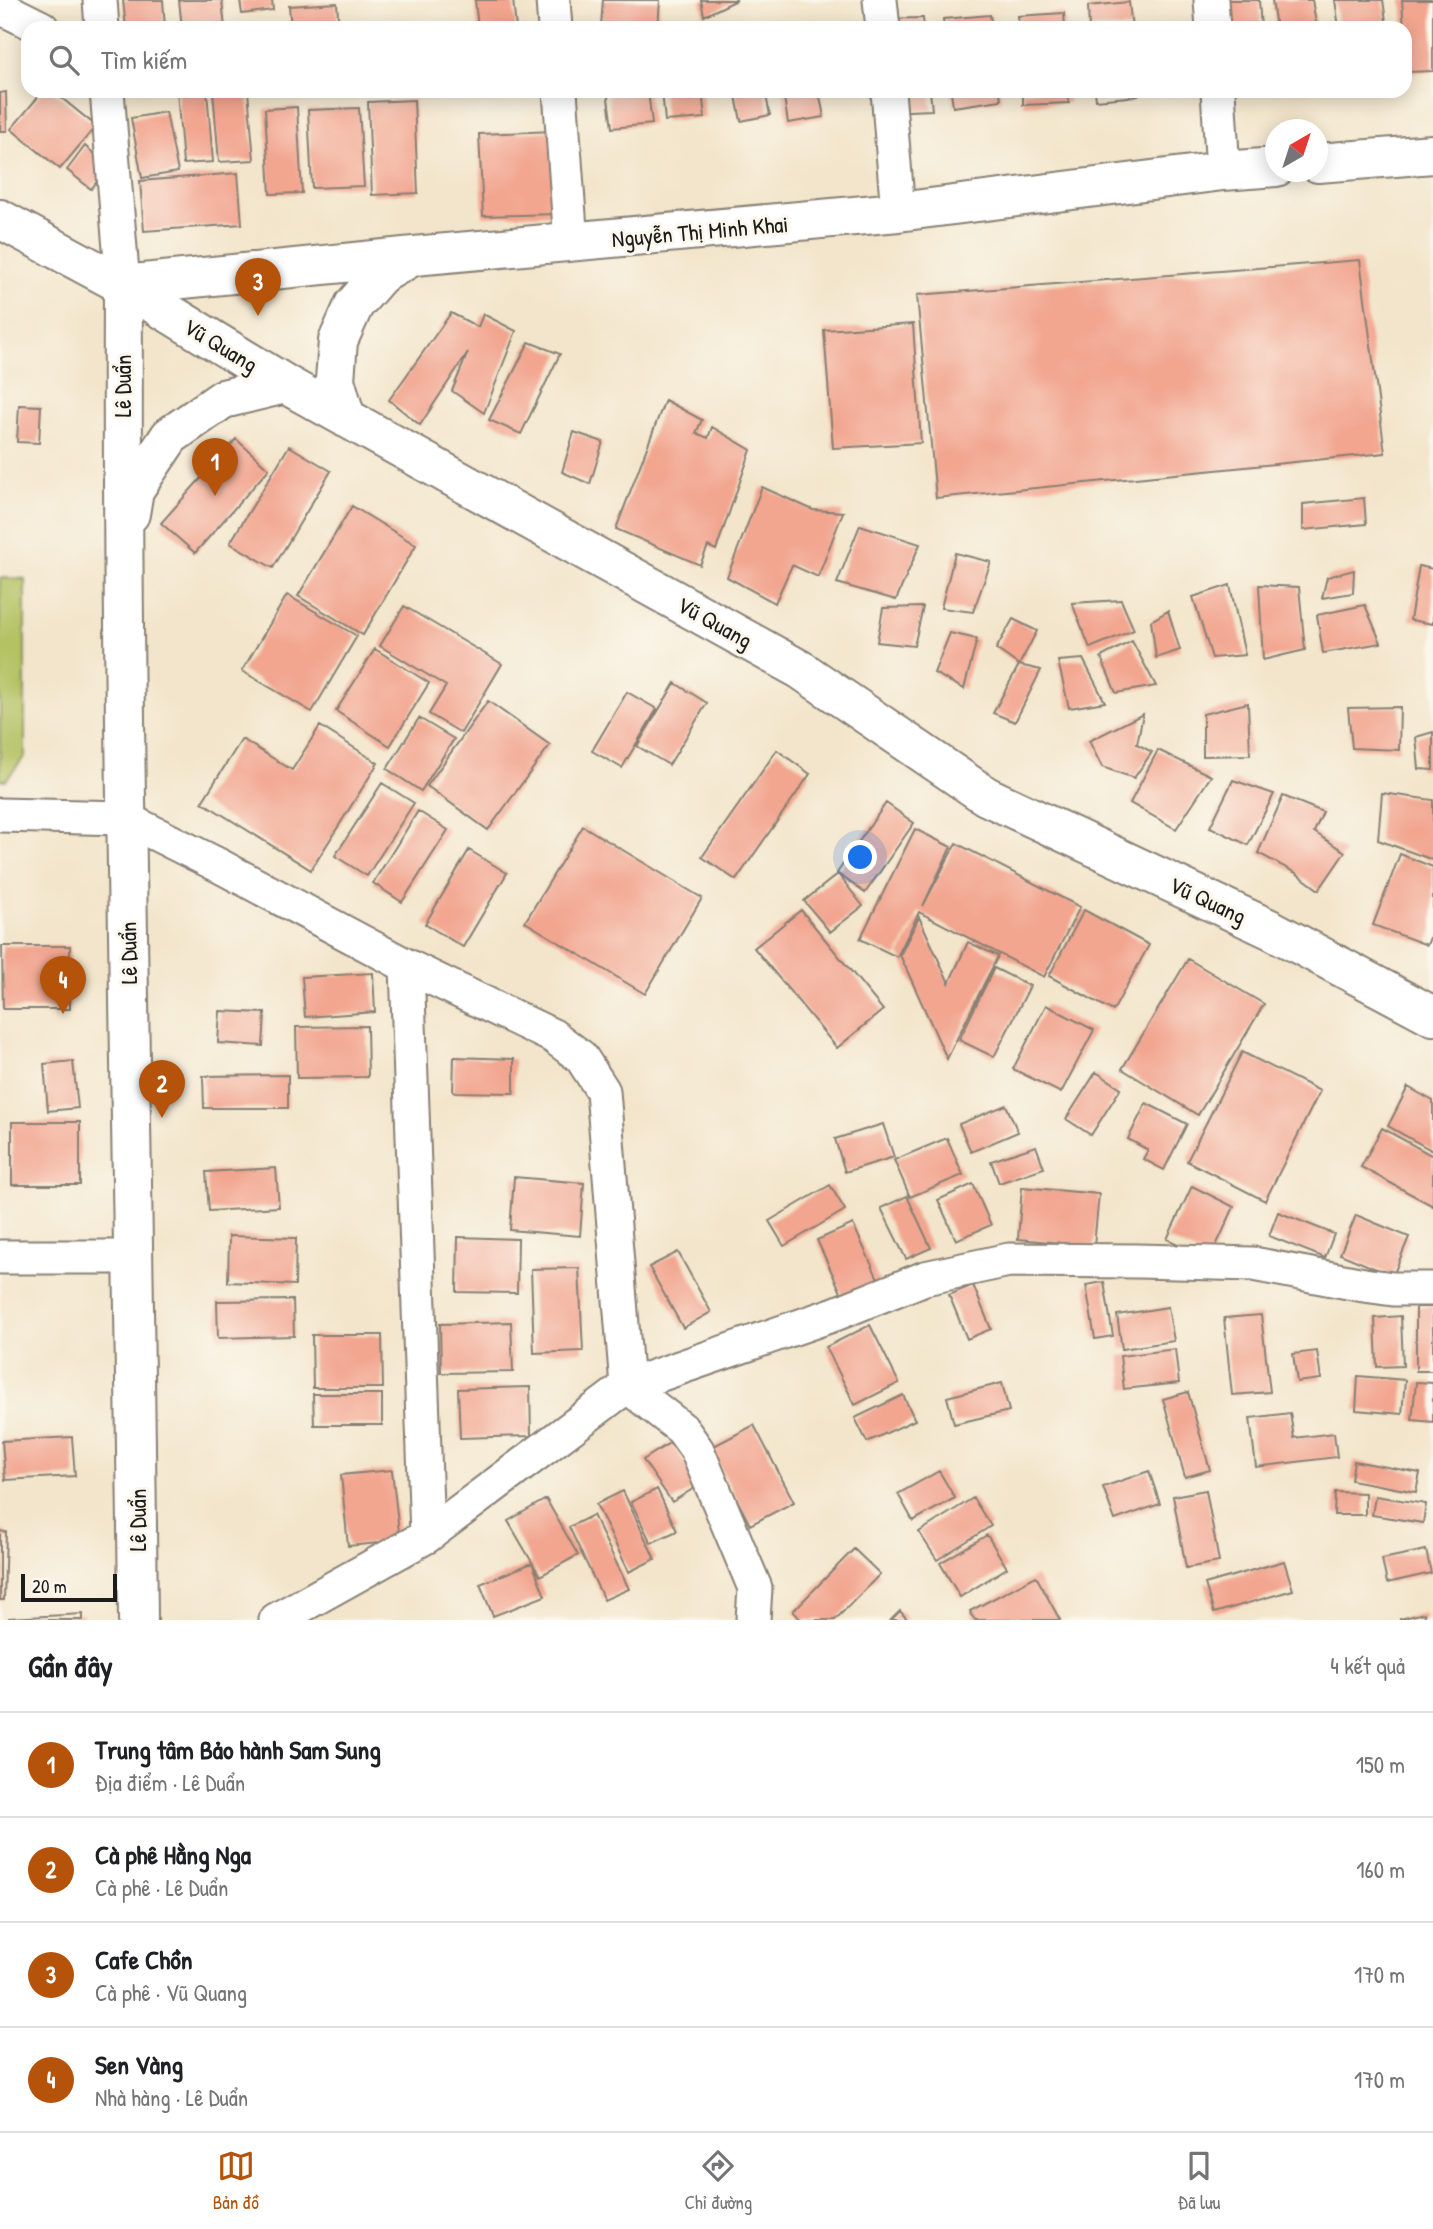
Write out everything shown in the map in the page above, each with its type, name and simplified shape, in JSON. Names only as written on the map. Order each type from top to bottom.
[{"type":"main road","points":[[1328,162],[1433,154]]},
{"type":"main road","name":"Nguyễn Thị Minh Khai","points":[[123,285],[898,212],[1265,168]]},
{"type":"main road","name":"Vũ Quang","points":[[0,219],[123,285],[285,384],[801,670],[986,796],[1272,930],[1433,1016]]},
{"type":"main road","points":[[346,418],[335,380],[338,341],[354,304],[380,275],[414,256]]},
{"type":"main road","name":"Lê Duẩn","points":[[123,285],[124,818],[135,1257],[138,1620]]},
{"type":"main road","points":[[122,554],[134,490],[170,436],[223,399],[285,384]]},
{"type":"street","points":[[100,0],[102,21]]},
{"type":"street","points":[[553,0],[554,21]]},
{"type":"street","points":[[880,0],[882,21]]},
{"type":"street","points":[[1211,0],[1212,21]]},
{"type":"street","points":[[0,7],[28,21]]},
{"type":"street","points":[[108,98],[123,285]]},
{"type":"street","points":[[561,98],[571,243]]},
{"type":"street","points":[[889,98],[898,212]]},
{"type":"street","points":[[1218,98],[1223,171]]},
{"type":"street","points":[[0,815],[124,818],[407,966],[554,1036],[581,1057],[603,1090],[627,1386],[682,1429],[697,1450],[755,1588],[753,1620]]},
{"type":"street","points":[[407,966],[427,1536]]},
{"type":"street","points":[[0,1257],[135,1257]]},
{"type":"street","points":[[276,1620],[427,1536],[627,1386],[835,1314],[925,1278],[1009,1260],[1253,1264],[1364,1285],[1393,1289],[1433,1289]]},
{"type":"green space","points":[[0,578],[25,579],[25,756],[6,780],[0,780]]},
{"type":"building","points":[[123,0],[163,0],[164,21],[125,21]]},
{"type":"building","points":[[179,0],[222,0],[224,21],[181,21]]},
{"type":"building","points":[[240,0],[272,0],[273,10],[242,14]]},
{"type":"building","points":[[475,0],[513,0],[515,21],[477,21]]},
{"type":"building","points":[[603,0],[660,0],[658,21],[601,21]]},
{"type":"building","points":[[701,0],[737,0],[704,16]]},
{"type":"building","points":[[1215,0],[1259,0],[1260,21],[1216,21]]},
{"type":"building","points":[[1272,0],[1312,0],[1316,21],[1275,21]]},
{"type":"building","points":[[1335,0],[1383,0],[1386,21],[1338,21]]},
{"type":"building","points":[[1402,0],[1433,0],[1433,71],[1412,72],[1412,21],[1403,21]]},
{"type":"building","points":[[1129,2],[1131,21],[1089,21],[1088,6]]},
{"type":"building","points":[[337,3],[338,21],[290,21],[289,6]]},
{"type":"building","points":[[1064,13],[1065,21],[1018,21],[1018,16]]},
{"type":"building","points":[[990,15],[991,21],[943,21]]},
{"type":"building","points":[[923,18],[923,21],[874,21]]},
{"type":"building","points":[[6,92],[7,131],[0,131],[0,93]]},
{"type":"building","points":[[37,98],[62,98],[96,126],[60,169],[11,129]]},
{"type":"building","points":[[178,98],[208,98],[213,162],[183,164]]},
{"type":"building","points":[[214,98],[249,98],[254,160],[219,162]]},
{"type":"building","points":[[608,98],[649,98],[652,124],[612,128]]},
{"type":"building","points":[[663,98],[703,98],[705,118],[665,121]]},
{"type":"building","points":[[736,98],[766,98],[770,115],[741,121]]},
{"type":"building","points":[[784,98],[820,98],[824,117],[788,123]]},
{"type":"building","points":[[883,98],[931,98],[932,110],[885,112]]},
{"type":"building","points":[[952,98],[1001,98],[1001,100],[953,107]]},
{"type":"building","points":[[1023,98],[1069,98],[1069,103],[1023,105]]},
{"type":"building","points":[[414,100],[418,193],[372,195],[368,102]]},
{"type":"building","points":[[297,107],[302,193],[270,194],[265,109]]},
{"type":"building","points":[[359,108],[364,186],[312,188],[308,110]]},
{"type":"building","points":[[166,112],[178,172],[142,178],[131,118]]},
{"type":"building","points":[[554,131],[557,214],[483,216],[479,134]]},
{"type":"building","points":[[85,146],[109,166],[91,189],[67,170]]},
{"type":"building","points":[[238,173],[242,224],[144,231],[140,181]]},
{"type":"building","points":[[1360,260],[1385,453],[936,498],[917,295]]},
{"type":"building","points":[[451,313],[478,327],[483,314],[516,331],[484,413],[452,391],[468,352],[420,425],[389,400]]},
{"type":"building","points":[[913,324],[921,443],[833,448],[824,330]]},
{"type":"building","points":[[529,342],[560,354],[521,434],[489,420]]},
{"type":"building","points":[[665,400],[702,420],[696,433],[708,438],[712,427],[751,450],[716,550],[708,546],[700,565],[616,529]]},
{"type":"building","points":[[19,405],[41,406],[39,443],[17,442]]},
{"type":"building","points":[[574,432],[603,442],[590,484],[562,472]]},
{"type":"building","points":[[236,439],[269,469],[195,553],[161,523]]},
{"type":"building","points":[[289,446],[331,471],[273,568],[230,543]]},
{"type":"building","points":[[762,487],[813,510],[843,512],[818,577],[792,565],[775,603],[727,577]]},
{"type":"building","points":[[1364,498],[1366,524],[1303,530],[1303,504]]},
{"type":"building","points":[[352,506],[416,545],[363,635],[298,596]]},
{"type":"building","points":[[860,525],[920,544],[896,600],[837,583]]},
{"type":"building","points":[[955,553],[991,562],[973,612],[941,608]]},
{"type":"building","points":[[1419,566],[1433,569],[1433,624],[1410,620]]},
{"type":"building","points":[[1354,570],[1353,593],[1322,598],[1327,577]]},
{"type":"building","points":[[1230,585],[1245,655],[1212,658],[1193,597]]},
{"type":"building","points":[[1259,585],[1299,587],[1305,650],[1263,660]]},
{"type":"building","points":[[287,595],[357,636],[312,712],[242,671]]},
{"type":"building","points":[[1121,600],[1134,630],[1090,648],[1072,603]]},
{"type":"building","points":[[1365,605],[1381,643],[1323,653],[1317,615]]},
{"type":"building","points":[[404,606],[502,664],[461,733],[429,714],[446,686],[380,646]]},
{"type":"building","points":[[923,607],[914,646],[877,642],[883,608]]},
{"type":"building","points":[[1168,611],[1180,650],[1156,658],[1151,621]]},
{"type":"building","points":[[1013,619],[1037,631],[1019,665],[996,649]]},
{"type":"building","points":[[950,633],[977,639],[964,689],[934,673]]},
{"type":"building","points":[[1132,641],[1156,686],[1116,693],[1101,657]]},
{"type":"building","points":[[375,649],[429,683],[390,746],[336,711]]},
{"type":"building","points":[[1083,659],[1105,702],[1069,708],[1058,661]]},
{"type":"building","points":[[1019,665],[1041,670],[1015,722],[993,713]]},
{"type":"building","points":[[675,683],[707,703],[669,765],[637,746]]},
{"type":"building","points":[[627,692],[657,709],[622,768],[592,751]]},
{"type":"building","points":[[488,701],[550,745],[488,830],[427,786]]},
{"type":"building","points":[[1248,703],[1250,755],[1203,756],[1203,714]]},
{"type":"building","points":[[1400,707],[1399,750],[1352,748],[1348,708]]},
{"type":"building","points":[[1143,714],[1137,744],[1152,752],[1134,778],[1102,767],[1089,741]]},
{"type":"building","points":[[419,718],[454,739],[421,791],[387,769]]},
{"type":"building","points":[[320,726],[378,763],[311,870],[202,802],[242,739],[292,770]]},
{"type":"building","points":[[1433,732],[1433,770],[1419,769],[1416,737]]},
{"type":"building","points":[[777,750],[810,774],[736,880],[702,857]]},
{"type":"building","points":[[1158,750],[1211,776],[1176,829],[1130,803]]},
{"type":"building","points":[[1233,780],[1274,794],[1248,845],[1210,827]]},
{"type":"building","points":[[382,783],[414,803],[367,876],[335,856]]},
{"type":"building","points":[[1382,793],[1433,800],[1433,860],[1378,840]]},
{"type":"building","points":[[1283,796],[1323,812],[1314,832],[1345,852],[1319,890],[1296,873],[1258,853]]},
{"type":"building","points":[[886,803],[914,823],[865,893],[837,873]]},
{"type":"building","points":[[418,811],[448,830],[402,902],[373,883]]},
{"type":"building","points":[[583,826],[702,898],[645,994],[525,922]]},
{"type":"building","points":[[915,829],[951,847],[923,906],[956,843],[1080,907],[1044,977],[919,912],[897,957],[860,939]]},
{"type":"building","points":[[469,850],[507,873],[463,947],[425,924]]},
{"type":"building","points":[[1400,854],[1433,867],[1433,930],[1427,945],[1373,925]]},
{"type":"building","points":[[838,874],[863,906],[830,932],[804,901]]},
{"type":"building","points":[[801,910],[883,1010],[837,1048],[754,948]]},
{"type":"building","points":[[1084,910],[1149,945],[1113,1011],[1049,976]]},
{"type":"building","points":[[919,917],[949,983],[968,942],[998,956],[947,1059],[900,955]]},
{"type":"building","points":[[2,946],[70,946],[70,1009],[3,1009]]},
{"type":"building","points":[[1188,959],[1264,1004],[1198,1115],[1122,1069]]},
{"type":"building","points":[[994,968],[1030,986],[994,1057],[959,1040]]},
{"type":"building","points":[[373,973],[375,1012],[305,1017],[302,977]]},
{"type":"building","points":[[1046,1005],[1094,1030],[1061,1093],[1013,1069]]},
{"type":"building","points":[[220,1011],[265,1013],[263,1046],[218,1043]]},
{"type":"building","points":[[367,1026],[368,1077],[297,1078],[296,1027]]},
{"type":"building","points":[[1242,1052],[1320,1091],[1265,1201],[1187,1161]]},
{"type":"building","points":[[454,1057],[514,1059],[514,1093],[453,1092]]},
{"type":"building","points":[[73,1061],[78,1108],[48,1111],[44,1064]]},
{"type":"building","points":[[1096,1072],[1121,1088],[1091,1135],[1066,1119]]},
{"type":"building","points":[[288,1075],[288,1108],[204,1108],[203,1076]]},
{"type":"building","points":[[1408,1087],[1433,1101],[1433,1151],[1388,1126]]},
{"type":"building","points":[[1146,1103],[1187,1124],[1164,1170],[1143,1159],[1148,1150],[1128,1139]]},
{"type":"building","points":[[1006,1105],[1018,1132],[971,1152],[959,1124]]},
{"type":"building","points":[[12,1122],[80,1122],[80,1185],[12,1185]]},
{"type":"building","points":[[883,1124],[894,1157],[845,1172],[835,1139]]},
{"type":"building","points":[[1382,1128],[1433,1156],[1433,1206],[1361,1167]]},
{"type":"building","points":[[947,1138],[963,1175],[910,1197],[894,1160]]},
{"type":"building","points":[[1036,1146],[1044,1168],[999,1183],[991,1161]]},
{"type":"building","points":[[276,1168],[279,1207],[209,1211],[206,1172]]},
{"type":"building","points":[[514,1177],[584,1183],[580,1236],[510,1230]]},
{"type":"building","points":[[973,1184],[991,1225],[956,1240],[938,1200]]},
{"type":"building","points":[[830,1185],[845,1210],[784,1246],[769,1221]]},
{"type":"building","points":[[1192,1186],[1234,1207],[1210,1259],[1167,1239]]},
{"type":"building","points":[[1022,1187],[1099,1194],[1094,1246],[1018,1239]]},
{"type":"building","points":[[907,1196],[931,1248],[906,1259],[881,1208]]},
{"type":"building","points":[[1278,1212],[1334,1234],[1325,1258],[1269,1236]]},
{"type":"building","points":[[1356,1215],[1409,1237],[1393,1276],[1340,1254]]},
{"type":"building","points":[[853,1224],[880,1283],[844,1299],[817,1240]]},
{"type":"building","points":[[229,1236],[296,1238],[295,1285],[228,1282]]},
{"type":"building","points":[[458,1237],[518,1239],[517,1293],[457,1292]]},
{"type":"building","points":[[678,1252],[711,1312],[683,1328],[649,1267]]},
{"type":"building","points":[[579,1268],[583,1351],[534,1353],[531,1269]]},
{"type":"building","points":[[1104,1282],[1113,1336],[1095,1339],[1086,1285]]},
{"type":"building","points":[[973,1285],[991,1329],[967,1339],[949,1295]]},
{"type":"building","points":[[293,1300],[294,1336],[218,1338],[217,1301]]},
{"type":"building","points":[[1168,1307],[1174,1341],[1122,1349],[1117,1315]]},
{"type":"building","points":[[1416,1307],[1433,1307],[1433,1371],[1416,1371]]},
{"type":"building","points":[[1261,1315],[1270,1392],[1232,1395],[1224,1318]]},
{"type":"building","points":[[1401,1316],[1403,1366],[1377,1367],[1375,1318]]},
{"type":"building","points":[[511,1322],[513,1372],[441,1373],[440,1324]]},
{"type":"building","points":[[870,1325],[899,1383],[855,1405],[826,1347]]},
{"type":"building","points":[[312,1335],[382,1335],[383,1388],[313,1388]]},
{"type":"building","points":[[1175,1349],[1179,1383],[1124,1389],[1120,1356]]},
{"type":"building","points":[[1317,1351],[1321,1379],[1297,1382],[1293,1354]]},
{"type":"building","points":[[1358,1376],[1405,1380],[1402,1414],[1356,1410]]},
{"type":"building","points":[[1416,1382],[1433,1383],[1433,1422],[1412,1420]]},
{"type":"building","points":[[1002,1383],[1009,1411],[954,1424],[947,1397]]},
{"type":"building","points":[[530,1387],[531,1436],[460,1438],[458,1389]]},
{"type":"building","points":[[1188,1392],[1210,1470],[1185,1477],[1163,1399]]},
{"type":"building","points":[[313,1394],[382,1394],[382,1425],[314,1425]]},
{"type":"building","points":[[903,1395],[915,1420],[867,1442],[855,1418]]},
{"type":"building","points":[[1290,1413],[1294,1438],[1334,1433],[1337,1457],[1256,1467],[1250,1418]]},
{"type":"building","points":[[754,1425],[794,1502],[750,1525],[710,1448]]},
{"type":"building","points":[[72,1437],[75,1476],[5,1480],[2,1441]]},
{"type":"building","points":[[671,1442],[699,1485],[672,1502],[643,1460]]},
{"type":"building","points":[[1354,1461],[1420,1473],[1416,1492],[1351,1480]]},
{"type":"building","points":[[392,1470],[400,1541],[348,1546],[341,1475]]},
{"type":"building","points":[[939,1471],[955,1498],[913,1521],[898,1494]]},
{"type":"building","points":[[1149,1471],[1160,1504],[1115,1520],[1103,1487]]},
{"type":"building","points":[[657,1489],[677,1531],[651,1543],[631,1502]]},
{"type":"building","points":[[1206,1490],[1219,1562],[1186,1568],[1173,1496]]},
{"type":"building","points":[[623,1491],[655,1559],[629,1572],[596,1504]]},
{"type":"building","points":[[1335,1492],[1365,1493],[1365,1515],[1334,1515]]},
{"type":"building","points":[[1375,1496],[1426,1504],[1423,1523],[1372,1515]]},
{"type":"building","points":[[973,1498],[991,1526],[937,1560],[919,1532]]},
{"type":"building","points":[[546,1499],[578,1555],[540,1576],[508,1521]]},
{"type":"building","points":[[593,1515],[629,1589],[604,1600],[569,1527]]},
{"type":"building","points":[[0,1531],[6,1532],[4,1600],[0,1600]]},
{"type":"building","points":[[987,1535],[1007,1568],[960,1597],[940,1563]]},
{"type":"building","points":[[854,1549],[880,1574],[835,1620],[801,1620],[793,1611]]},
{"type":"building","points":[[1426,1550],[1431,1573],[1387,1583],[1382,1559]]},
{"type":"building","points":[[1284,1561],[1293,1590],[1214,1613],[1205,1584]]},
{"type":"building","points":[[532,1563],[545,1596],[493,1616],[480,1584]]},
{"type":"building","points":[[1036,1576],[1060,1620],[975,1620],[970,1611]]},
{"type":"building","points":[[900,1611],[908,1620],[891,1620]]},
{"type":"building","points":[[1424,1613],[1426,1620],[1400,1620],[1400,1619]]},
{"type":"building","points":[[83,1614],[83,1620],[9,1620],[9,1618]]},
{"type":"place","name":"Cafe Chồn","points":[[258,316]]},
{"type":"place","name":"Trung tâm Bảo hành Sam Sung","points":[[215,496]]},
{"type":"place","name":"Sen Vàng","points":[[63,1014]]},
{"type":"place","name":"Cà phê Hằng Nga","points":[[162,1118]]}]
